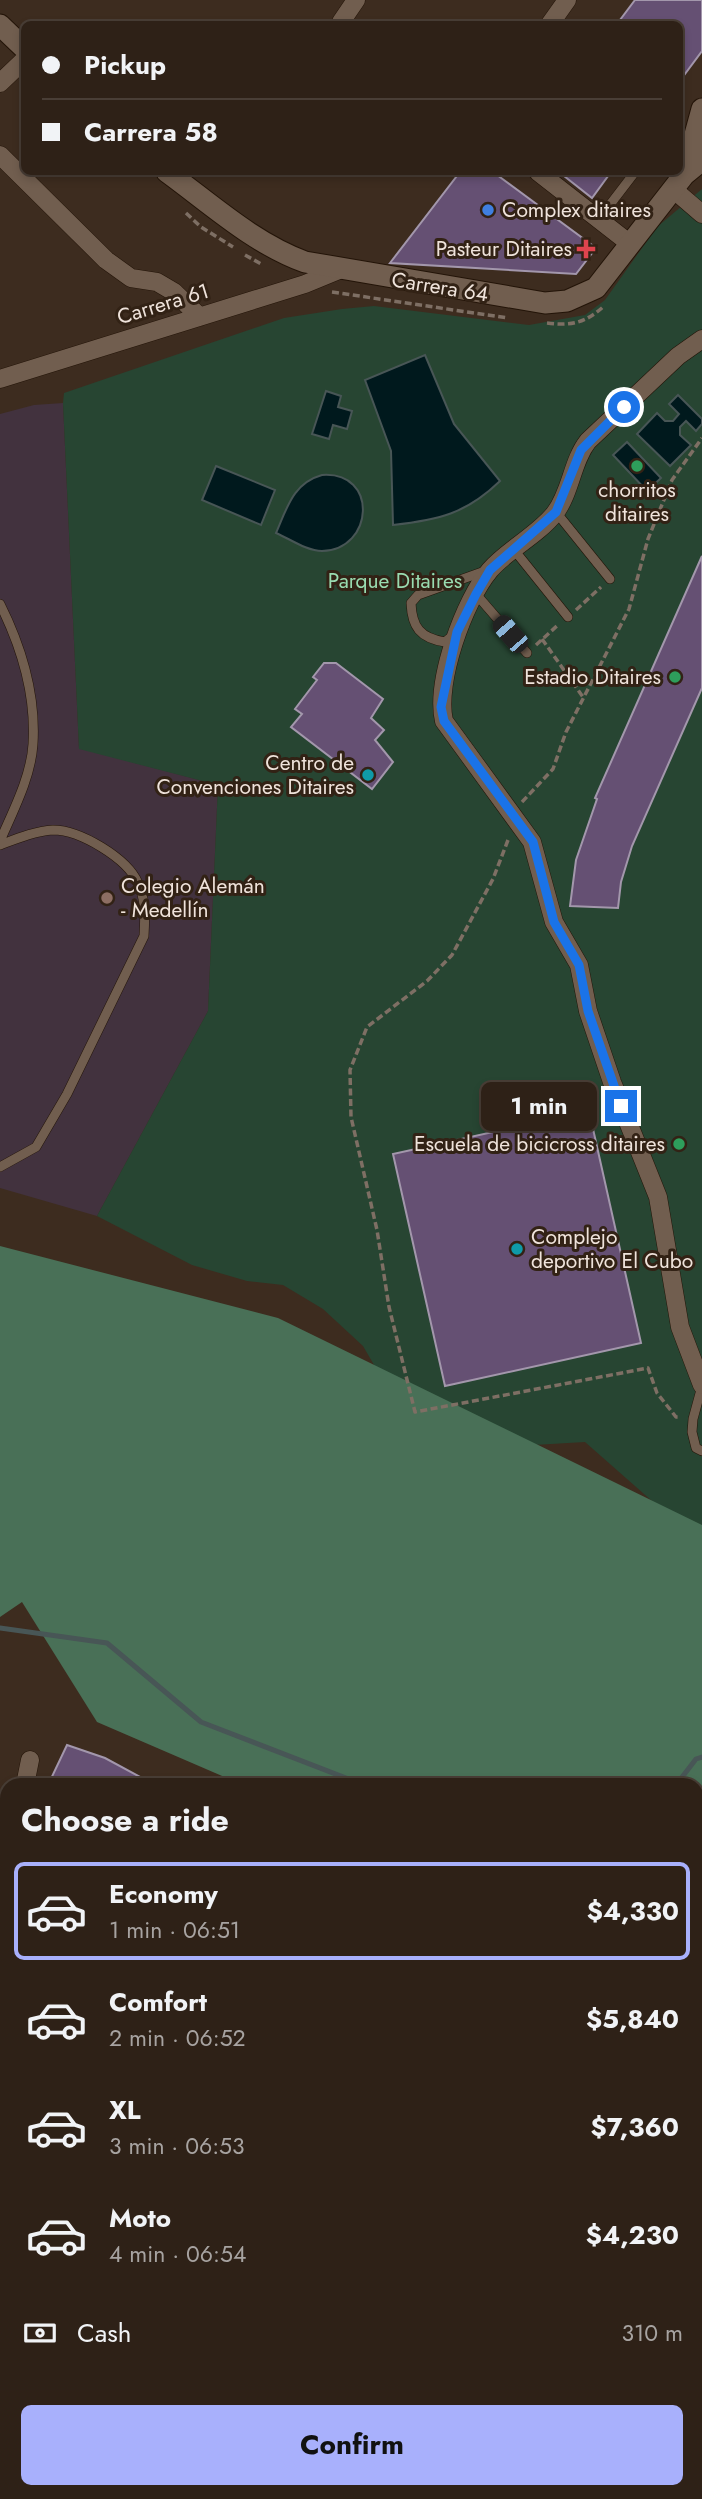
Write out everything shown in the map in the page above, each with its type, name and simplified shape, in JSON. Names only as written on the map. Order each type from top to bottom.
[{"type":"street","points":[[342,21],[356,0]]},
{"type":"street","points":[[552,21],[567,0]]},
{"type":"street","points":[[0,25],[21,45]]},
{"type":"street","points":[[0,83],[21,63]]},
{"type":"street","name":"Carrera 64","points":[[683,167],[702,109]]},
{"type":"street","points":[[0,155],[106,260],[131,278],[157,282],[166,287],[200,317]]},
{"type":"street","name":"Carrera 64","points":[[171,175],[247,231],[286,255],[339,270],[545,303],[567,301],[596,288],[678,182],[702,160]]},
{"type":"street","points":[[545,175],[629,243]]},
{"type":"street","name":"Carrera 64","points":[[678,182],[680,175]]},
{"type":"street","points":[[678,182],[700,210]]},
{"type":"street","name":"Carrera 61","points":[[0,379],[200,317],[339,270]]},
{"type":"street","points":[[702,339],[678,356],[589,440],[581,450],[556,512],[515,551],[490,570],[457,632],[441,707],[444,721],[533,842],[554,922],[579,965],[588,1011],[612,1082],[658,1197],[680,1327],[702,1385]]},
{"type":"street","points":[[26,1778],[30,1760]]},
{"type":"lane","points":[[598,219],[633,175]]},
{"type":"lane","points":[[556,512],[610,579]]},
{"type":"lane","points":[[515,551],[568,617]]},
{"type":"lane","points":[[457,632],[445,642],[433,640],[420,632],[412,621],[411,603],[418,595],[490,570]]},
{"type":"lane","points":[[476,594],[527,653]]},
{"type":"lane","points":[[0,604],[18,641],[30,682],[33,746],[19,798],[0,843]]},
{"type":"lane","points":[[0,843],[54,830],[96,844],[116,856],[138,881],[146,910],[144,936],[49,1126],[36,1147],[0,1167]]},
{"type":"lane","points":[[702,1385],[693,1419],[696,1448],[702,1451]]},
{"type":"path","points":[[693,1419],[676,1417],[657,1393],[648,1368],[415,1412],[389,1307],[377,1230],[351,1117],[350,1070],[367,1027],[426,981],[452,956],[494,879],[509,839],[512,812],[553,769],[583,697],[605,661],[629,609],[648,539],[672,480],[702,438]]},
{"type":"path","points":[[542,639],[583,697]]},
{"type":"shaded area","name":"Colegio Alemán - Medellín","points":[[63,403],[79,748],[218,785],[208,1011],[97,1216],[0,1188],[0,414],[34,405]]},
{"type":"green space","name":"Parque Ditaires","points":[[702,189],[702,1545],[585,1442],[417,1452],[395,1401],[363,1346],[323,1309],[283,1285],[247,1281],[192,1265],[97,1216],[208,1011],[218,785],[79,749],[63,403],[64,393],[284,318],[374,306],[529,325],[585,315],[605,300],[657,227]]},
{"type":"green space","points":[[0,1246],[278,1318],[702,1525],[702,1778],[227,1778],[97,1722],[22,1602],[0,1617]]},
{"type":"water","points":[[425,355],[454,424],[500,481],[475,501],[451,514],[393,525],[391,451],[365,380]]},
{"type":"water","points":[[326,391],[341,396],[338,407],[352,411],[347,429],[333,425],[329,439],[312,434]]},
{"type":"water","name":"chorritos ditaires","points":[[678,395],[702,419],[702,424],[696,431],[686,421],[680,427],[680,435],[691,445],[670,466],[637,434],[657,413],[665,421],[673,421],[679,414],[669,404]]},
{"type":"water","name":"chorritos ditaires","points":[[627,442],[661,478],[647,491],[613,455]]},
{"type":"water","points":[[216,466],[275,490],[261,525],[202,500]]},
{"type":"water","points":[[322,475],[340,477],[353,485],[361,497],[363,511],[360,525],[352,538],[339,547],[322,551],[305,547],[276,533],[298,490]]},
{"type":"building","points":[[635,0],[702,0],[702,51],[683,77],[683,21],[619,21]]},
{"type":"building","name":"Complex ditaires","points":[[458,175],[497,175],[596,248],[576,274],[390,263]]},
{"type":"building","name":"Complex ditaires","points":[[563,175],[609,175],[592,198]]},
{"type":"building","points":[[702,556],[702,688],[632,846],[621,882],[618,908],[570,906],[576,860],[597,799],[595,798]]},
{"type":"building","points":[[324,663],[336,663],[383,699],[371,718],[384,730],[375,740],[393,762],[372,789],[291,727],[302,714],[295,709],[317,680],[313,677]]},
{"type":"building","name":"Complejo deportivo El Cubo","points":[[589,1111],[641,1343],[445,1386],[393,1154]]},
{"type":"building","points":[[67,1745],[105,1758],[142,1778],[51,1778]]},
{"type":"waterway","points":[[0,1628],[107,1643],[201,1722],[346,1778]]},
{"type":"waterway","points":[[681,1778],[696,1759],[702,1757]]},
{"type":"place","name":"Complex ditaires","points":[[488,210]]},
{"type":"place","name":"Pasteur Ditaires","points":[[586,249]]},
{"type":"place","name":"chorritos ditaires","points":[[637,466]]},
{"type":"place","name":"Estadio Ditaires","points":[[675,677]]},
{"type":"place","name":"Centro de Convenciones Ditaires","points":[[368,775]]},
{"type":"place","name":"Colegio Alemán - Medellín","points":[[107,898]]},
{"type":"place","name":"Escuela de bicicross ditaires","points":[[679,1144]]},
{"type":"place","name":"Complejo deportivo El Cubo","points":[[517,1249]]},
{"type":"route","points":[[621,1106],[588,1011],[579,965],[554,922],[533,842],[444,721],[441,707],[457,632],[490,570],[515,551],[556,512],[581,450],[624,407]]}]
